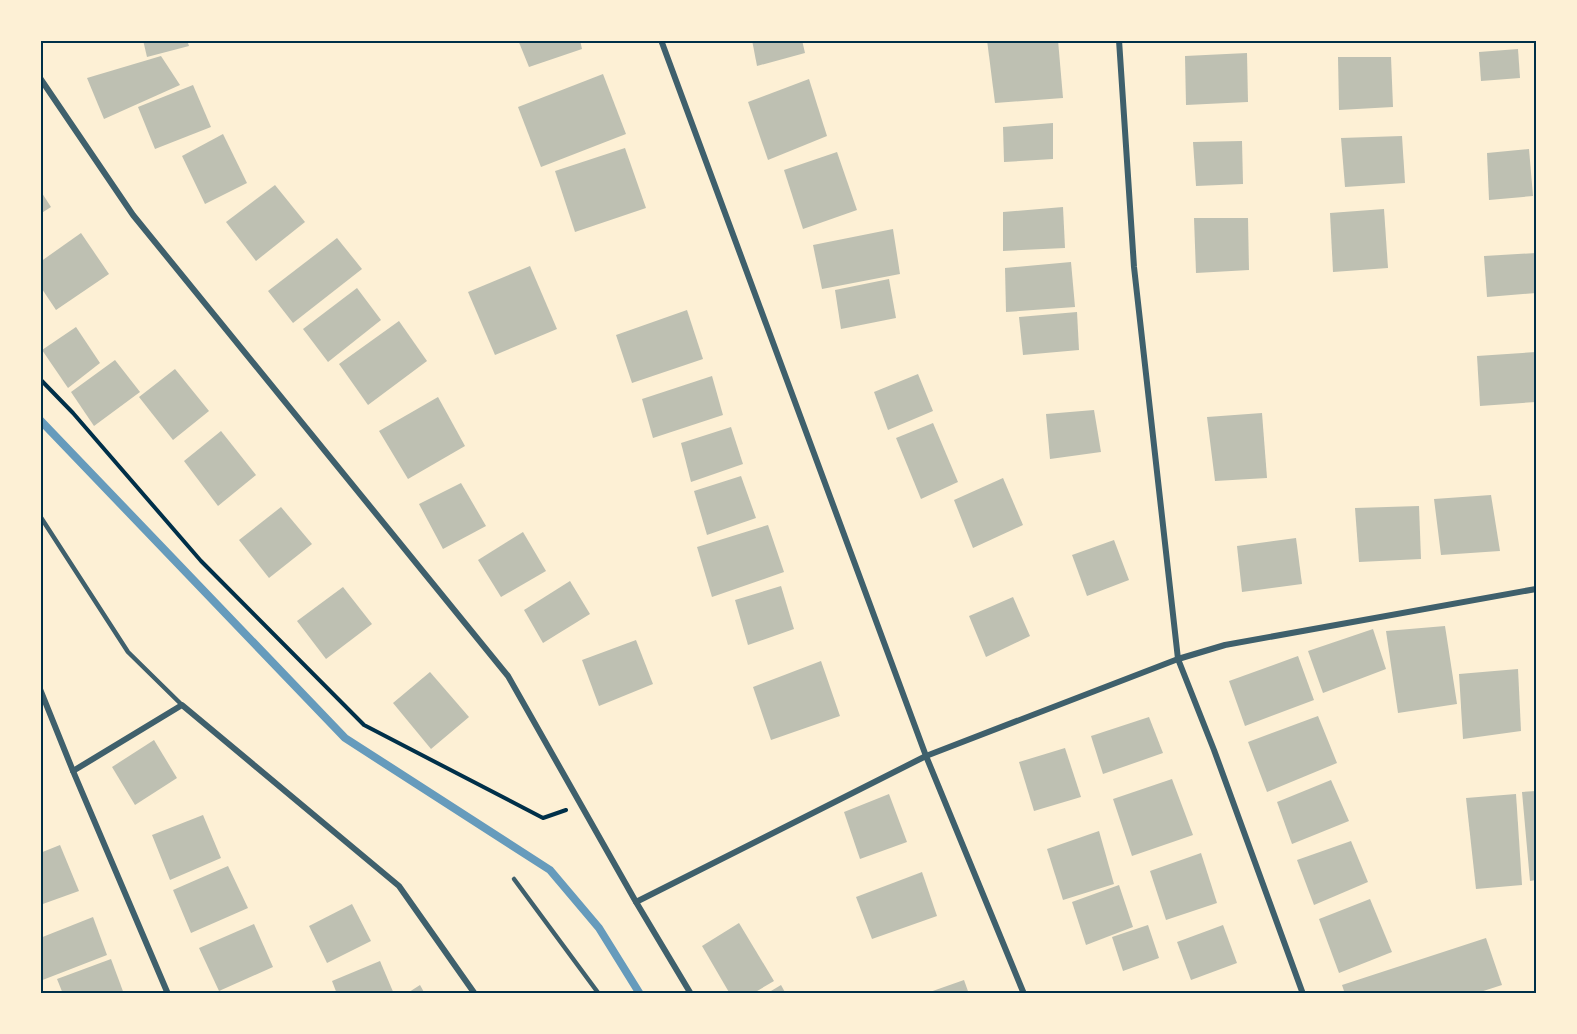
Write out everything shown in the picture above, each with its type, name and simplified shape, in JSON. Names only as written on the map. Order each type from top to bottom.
[{"type":"street","points":[[661,40],[926,756],[1024,993]]},
{"type":"street","points":[[1119,40],[1134,267],[1178,659],[1214,750],[1303,993]]},
{"type":"street","points":[[40,78],[133,215],[508,676],[636,902],[691,993]]},
{"type":"street","points":[[636,902],[926,756],[1178,659],[1226,645],[1536,589]]},
{"type":"street","points":[[40,689],[168,993]]},
{"type":"street","points":[[73,771],[182,705],[399,886],[475,993]]},
{"type":"lane","points":[[40,516],[129,652],[182,705]]},
{"type":"lane","points":[[514,879],[599,993]]},
{"type":"path","points":[[40,379],[73,413],[201,561],[364,724],[543,818],[581,805]]},
{"type":"building","points":[[143,40],[187,40],[189,46],[147,57]]},
{"type":"building","points":[[518,40],[580,40],[582,49],[529,67]]},
{"type":"building","points":[[752,40],[802,40],[805,53],[757,66]]},
{"type":"building","points":[[987,40],[1058,40],[1063,98],[995,103]]},
{"type":"building","points":[[1518,49],[1520,78],[1481,81],[1479,52]]},
{"type":"building","points":[[1247,53],[1248,102],[1186,105],[1185,56]]},
{"type":"building","points":[[161,56],[180,85],[104,119],[87,78]]},
{"type":"building","points":[[1338,57],[1391,57],[1393,107],[1339,110]]},
{"type":"building","points":[[603,74],[626,134],[541,167],[518,107]]},
{"type":"building","points":[[809,79],[827,136],[768,160],[748,102]]},
{"type":"building","points":[[193,85],[211,127],[155,149],[138,107]]},
{"type":"building","points":[[1053,123],[1053,159],[1004,162],[1003,127]]},
{"type":"building","points":[[223,134],[247,183],[205,204],[182,156]]},
{"type":"building","points":[[1402,136],[1405,183],[1345,187],[1341,138]]},
{"type":"building","points":[[1242,141],[1243,184],[1196,186],[1193,142]]},
{"type":"building","points":[[625,148],[646,208],[575,232],[555,171]]},
{"type":"building","points":[[1529,149],[1533,196],[1489,200],[1487,153]]},
{"type":"building","points":[[837,152],[857,210],[803,229],[784,170]]},
{"type":"building","points":[[275,185],[305,222],[256,261],[226,222]]},
{"type":"building","points":[[40,190],[51,207],[40,214]]},
{"type":"building","points":[[1063,207],[1065,248],[1003,251],[1003,212]]},
{"type":"building","points":[[1384,209],[1388,268],[1333,272],[1330,213]]},
{"type":"building","points":[[1194,218],[1248,218],[1249,270],[1196,273]]},
{"type":"building","points":[[893,229],[900,274],[822,289],[813,245]]},
{"type":"building","points":[[81,233],[109,274],[56,310],[40,286],[40,262]]},
{"type":"building","points":[[337,238],[362,269],[293,323],[268,291]]},
{"type":"building","points":[[1536,253],[1536,293],[1487,297],[1484,256]]},
{"type":"building","points":[[1071,262],[1075,307],[1006,312],[1005,268]]},
{"type":"building","points":[[530,266],[557,329],[495,355],[468,292]]},
{"type":"building","points":[[889,279],[896,318],[841,329],[835,290]]},
{"type":"building","points":[[357,288],[381,320],[328,362],[303,329]]},
{"type":"building","points":[[687,310],[703,359],[632,383],[616,335]]},
{"type":"building","points":[[1077,312],[1079,350],[1023,355],[1019,317]]},
{"type":"building","points":[[399,321],[427,361],[368,405],[339,364]]},
{"type":"building","points":[[76,327],[100,363],[68,388],[42,350]]},
{"type":"building","points":[[1536,352],[1536,402],[1480,406],[1477,356]]},
{"type":"building","points":[[115,360],[140,392],[94,426],[71,392]]},
{"type":"building","points":[[175,369],[209,411],[173,440],[139,397]]},
{"type":"building","points":[[918,374],[933,411],[888,430],[874,392]]},
{"type":"building","points":[[712,376],[723,415],[653,438],[642,399]]},
{"type":"building","points":[[438,397],[465,446],[408,479],[379,431]]},
{"type":"building","points":[[1094,410],[1101,452],[1050,459],[1046,414]]},
{"type":"building","points":[[1262,413],[1267,478],[1215,481],[1207,417]]},
{"type":"building","points":[[933,423],[958,482],[921,499],[896,438]]},
{"type":"building","points":[[731,427],[743,464],[691,482],[681,443]]},
{"type":"building","points":[[221,431],[256,475],[218,506],[184,461]]},
{"type":"building","points":[[741,476],[756,518],[707,535],[694,491]]},
{"type":"building","points":[[1003,478],[1023,525],[973,548],[954,500]]},
{"type":"building","points":[[461,483],[486,526],[443,549],[419,504]]},
{"type":"building","points":[[1491,495],[1500,551],[1441,555],[1434,499]]},
{"type":"building","points":[[1419,506],[1421,559],[1359,562],[1355,508]]},
{"type":"building","points":[[281,507],[312,544],[269,578],[239,540]]},
{"type":"building","points":[[768,525],[784,572],[712,597],[697,547]]},
{"type":"building","points":[[523,532],[546,571],[501,597],[478,560]]},
{"type":"building","points":[[1296,538],[1302,584],[1242,592],[1237,546]]},
{"type":"building","points":[[1114,540],[1129,580],[1087,596],[1072,555]]},
{"type":"building","points":[[570,581],[590,614],[543,643],[524,610]]},
{"type":"building","points":[[781,586],[794,629],[748,645],[735,600]]},
{"type":"building","points":[[343,587],[372,624],[326,659],[297,621]]},
{"type":"building","points":[[1013,597],[1030,636],[986,657],[969,616]]},
{"type":"building","points":[[1445,626],[1457,704],[1398,713],[1386,631]]},
{"type":"building","points":[[1373,629],[1386,669],[1323,693],[1308,651]]},
{"type":"building","points":[[636,640],[653,684],[599,706],[582,660]]},
{"type":"building","points":[[1298,656],[1314,700],[1245,726],[1229,681]]},
{"type":"building","points":[[821,661],[840,716],[771,740],[753,687]]},
{"type":"building","points":[[1518,669],[1521,731],[1463,739],[1459,674]]},
{"type":"building","points":[[430,672],[469,717],[431,749],[393,703]]},
{"type":"building","points":[[1318,716],[1337,763],[1267,792],[1248,742]]},
{"type":"building","points":[[1149,717],[1163,753],[1103,774],[1091,736]]},
{"type":"building","points":[[154,740],[177,778],[135,805],[112,767]]},
{"type":"building","points":[[1065,748],[1081,797],[1034,811],[1019,762]]},
{"type":"building","points":[[1172,779],[1193,835],[1132,856],[1113,799]]},
{"type":"building","points":[[1331,780],[1349,821],[1292,844],[1277,802]]},
{"type":"building","points":[[1536,791],[1536,880],[1530,881],[1522,792]]},
{"type":"building","points":[[889,794],[907,842],[860,859],[844,812]]},
{"type":"building","points":[[1516,794],[1522,885],[1476,889],[1466,798]]},
{"type":"building","points":[[203,815],[221,858],[170,880],[152,835]]},
{"type":"building","points":[[1099,831],[1114,884],[1063,900],[1047,849]]},
{"type":"building","points":[[1351,841],[1368,882],[1314,905],[1297,860]]},
{"type":"building","points":[[60,845],[79,891],[40,905],[40,853]]},
{"type":"building","points":[[1201,853],[1217,903],[1166,920],[1150,871]]},
{"type":"building","points":[[228,866],[248,908],[191,933],[173,890]]},
{"type":"building","points":[[922,872],[937,916],[872,939],[856,897]]},
{"type":"building","points":[[1119,885],[1133,927],[1086,945],[1072,902]]},
{"type":"building","points":[[1370,899],[1392,952],[1339,973],[1319,919]]},
{"type":"building","points":[[352,904],[371,941],[327,963],[309,926]]},
{"type":"building","points":[[93,917],[107,955],[40,981],[40,938]]},
{"type":"building","points":[[739,923],[774,981],[752,994],[730,994],[702,946]]},
{"type":"building","points":[[254,924],[273,967],[219,991],[199,948]]},
{"type":"building","points":[[1148,925],[1159,958],[1123,971],[1112,937]]},
{"type":"building","points":[[1223,925],[1237,963],[1191,980],[1177,942]]},
{"type":"building","points":[[1486,938],[1502,985],[1474,994],[1345,994],[1342,985]]},
{"type":"building","points":[[111,959],[124,994],[63,994],[57,979]]},
{"type":"building","points":[[380,961],[394,994],[337,994],[332,981]]},
{"type":"building","points":[[964,980],[969,994],[927,994],[927,993]]},
{"type":"building","points":[[420,985],[425,994],[406,994]]},
{"type":"building","points":[[781,985],[786,994],[766,994]]},
{"type":"waterway","points":[[40,420],[345,738],[550,870],[599,928],[640,994]]}]
